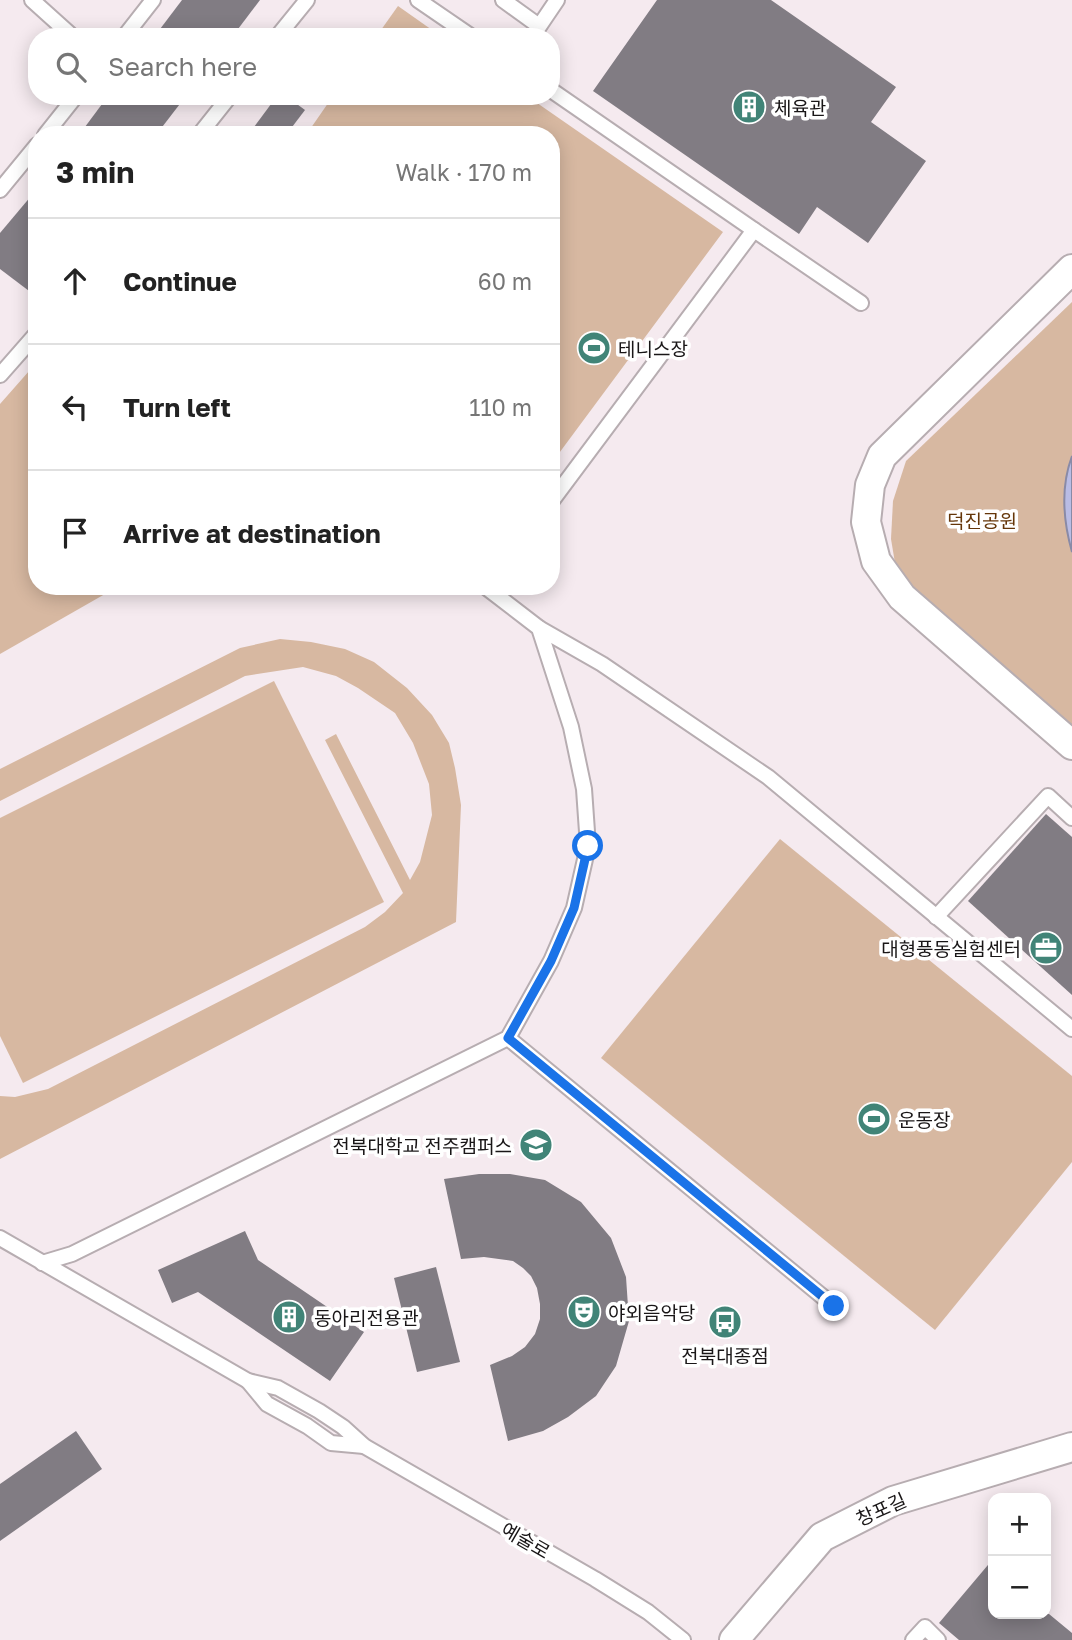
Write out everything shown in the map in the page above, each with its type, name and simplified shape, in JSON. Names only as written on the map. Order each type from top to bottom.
[{"type":"street","points":[[1072,269],[882,456],[870,485],[866,522],[876,561],[902,597],[1072,745]]},
{"type":"street","name":"창포길","points":[[734,1640],[822,1537],[893,1501],[1072,1447]]},
{"type":"lane","points":[[32,0],[63,28]]},
{"type":"lane","points":[[131,28],[153,0]]},
{"type":"lane","points":[[284,28],[307,0]]},
{"type":"lane","points":[[418,0],[459,28]]},
{"type":"lane","points":[[503,0],[531,28]]},
{"type":"lane","points":[[538,28],[557,0]]},
{"type":"lane","points":[[560,96],[861,303]]},
{"type":"lane","points":[[52,126],[69,105]]},
{"type":"lane","points":[[206,126],[223,105]]},
{"type":"lane","points":[[0,190],[28,156]]},
{"type":"lane","points":[[560,490],[754,230]]},
{"type":"lane","points":[[0,375],[28,343]]},
{"type":"lane","points":[[497,595],[539,628],[602,664],[768,777],[1072,1029]]},
{"type":"lane","points":[[42,1263],[72,1254],[508,1038],[551,961],[574,908],[588,846],[584,789],[571,727],[539,628]]},
{"type":"lane","points":[[936,917],[1048,796],[1072,818]]},
{"type":"lane","points":[[508,1038],[834,1306]]},
{"type":"lane","name":"예술로","points":[[0,1238],[248,1381],[278,1388],[319,1411],[343,1427],[364,1446],[594,1579],[648,1612],[683,1640]]},
{"type":"lane","points":[[913,1640],[925,1627],[938,1640]]},
{"type":"green space","points":[[398,6],[429,28],[382,28]]},
{"type":"green space","name":"테니스장","points":[[327,105],[540,105],[723,232],[560,452],[560,126],[312,126]]},
{"type":"green space","name":"덕진공원","points":[[1072,302],[1072,735],[917,600],[896,569],[891,539],[893,501],[906,461]]},
{"type":"green space","points":[[28,372],[28,595],[103,595],[0,654],[0,404]]},
{"type":"green space","points":[[280,639],[345,649],[374,662],[407,688],[432,715],[449,743],[461,805],[456,922],[0,1159],[0,1096],[15,1097],[48,1089],[365,927],[385,912],[403,893],[325,740],[336,734],[410,880],[420,862],[432,815],[429,784],[413,743],[395,713],[336,676],[303,667],[245,676],[0,801],[0,769],[240,648]]},
{"type":"green space","points":[[274,681],[384,902],[23,1083],[0,1036],[0,818]]},
{"type":"green space","name":"운동장","points":[[780,839],[1072,1076],[1072,1162],[935,1330],[601,1058]]},
{"type":"water","points":[[1072,456],[1072,552],[1064,492]]},
{"type":"building","points":[[182,0],[260,0],[239,28],[161,28]]},
{"type":"building","name":"체육관","points":[[657,0],[771,0],[896,87],[871,122],[926,161],[868,243],[817,207],[799,234],[593,91]]},
{"type":"building","points":[[101,105],[179,105],[163,126],[86,126]]},
{"type":"building","points":[[270,105],[298,105],[305,110],[293,126],[255,126]]},
{"type":"building","points":[[28,200],[28,290],[0,269],[0,233]]},
{"type":"building","name":"대형풍동실험센터","points":[[1046,814],[1072,837],[1072,995],[968,901]]},
{"type":"building","name":"야외음악당","points":[[479,1174],[510,1174],[545,1180],[581,1202],[611,1238],[626,1277],[629,1321],[616,1366],[596,1396],[543,1431],[508,1441],[490,1365],[525,1347],[535,1334],[540,1319],[540,1304],[531,1276],[513,1261],[484,1257],[461,1259],[444,1179]]},
{"type":"building","name":"동아리전용관","points":[[245,1231],[258,1260],[364,1332],[330,1381],[198,1292],[172,1303],[158,1270]]},
{"type":"building","points":[[436,1267],[460,1362],[417,1372],[394,1278]]},
{"type":"building","points":[[76,1431],[102,1469],[0,1541],[0,1484]]},
{"type":"building","points":[[988,1565],[988,1619],[1051,1619],[1051,1616],[1072,1633],[1072,1640],[959,1640],[939,1623]]},
{"type":"place","name":"체육관","points":[[749,107]]},
{"type":"place","name":"테니스장","points":[[594,348]]},
{"type":"place","name":"대형풍동실험센터","points":[[1046,948]]},
{"type":"place","name":"운동장","points":[[874,1119]]},
{"type":"place","name":"전북대학교 전주캠퍼스","points":[[536,1145]]},
{"type":"place","name":"야외음악당","points":[[584,1312]]},
{"type":"place","name":"동아리전용관","points":[[289,1317]]},
{"type":"place","name":"전북대종점","points":[[725,1322]]},
{"type":"route","points":[[588,846],[574,908],[551,961],[508,1038],[834,1306]]}]
